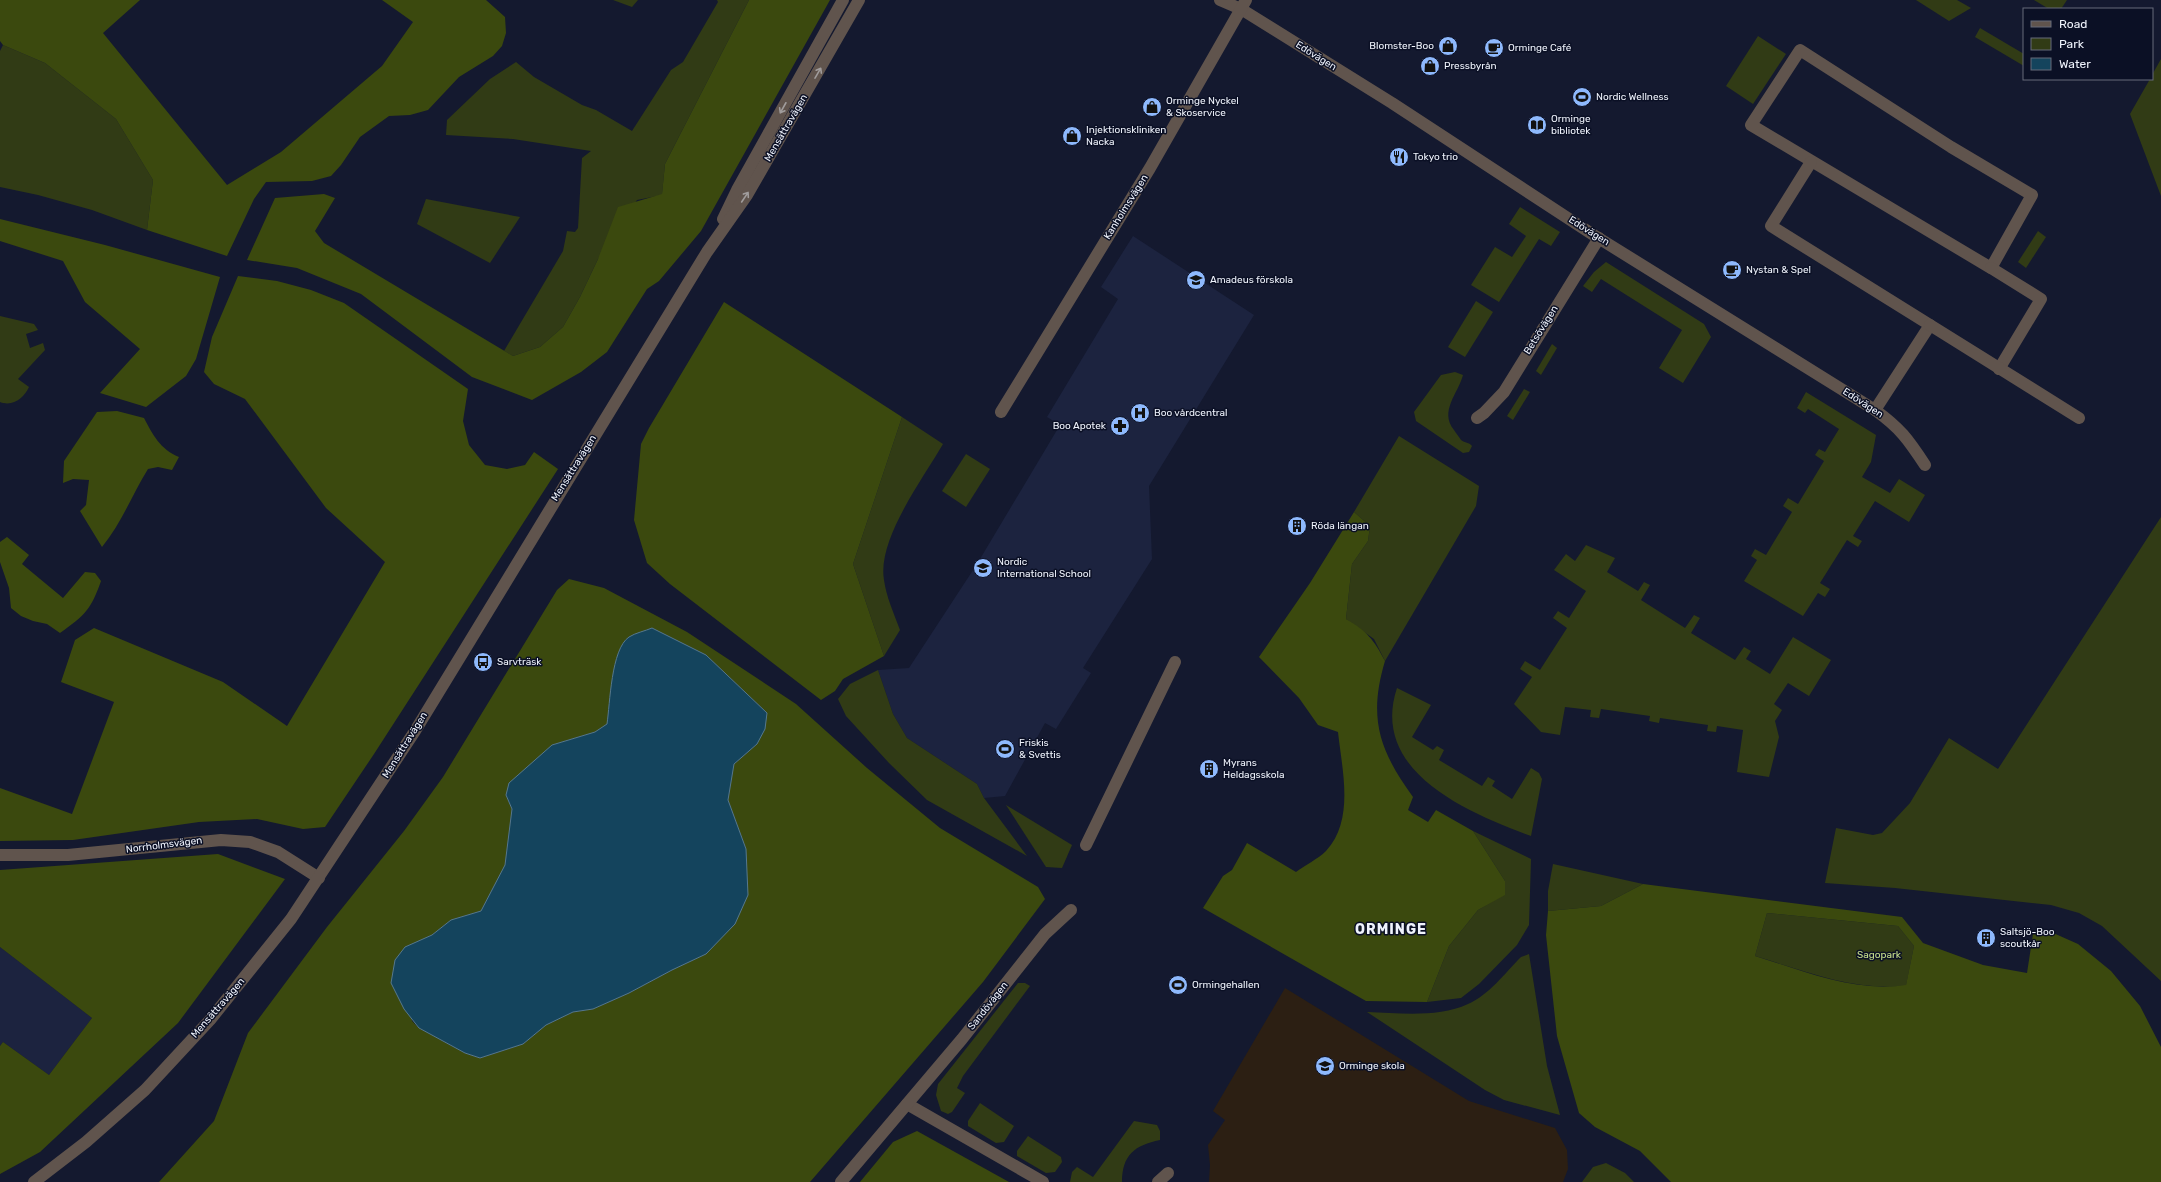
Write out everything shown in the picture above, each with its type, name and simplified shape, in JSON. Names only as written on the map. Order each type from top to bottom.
[{"type":"street","name":"Mensättravägen","points":[[707,252],[737,190],[843,0]]},
{"type":"street","name":"Mensättravägen","points":[[34,1182],[86,1142],[146,1090],[210,1020],[292,919],[415,731],[707,252],[747,195],[859,0]]},
{"type":"street","name":"Edövägen","points":[[1220,0],[1243,4]]},
{"type":"street","name":"Edövägen","points":[[1231,0],[1243,4],[1392,104],[1599,238],[1875,410],[1896,425],[1907,436],[1925,465]]},
{"type":"street","name":"Kanholmsvägen","points":[[1001,412],[1150,168],[1243,4]]},
{"type":"street","points":[[1991,268],[2032,194],[1951,147],[1800,50],[1751,125],[2041,299],[1999,369]]},
{"type":"street","points":[[1811,162],[1771,226],[2079,418]]},
{"type":"street","name":"Betsövägen","points":[[1477,418],[1484,414],[1504,392],[1599,238]]},
{"type":"street","points":[[1875,410],[1930,325]]},
{"type":"street","points":[[1086,845],[1175,662]]},
{"type":"street","name":"Norrholmsvägen","points":[[0,855],[68,855],[221,840],[250,842],[278,852],[319,878]]},
{"type":"street","name":"Sandövägen","points":[[841,1182],[962,1039],[1045,934],[1071,910]]},
{"type":"street","points":[[907,1104],[1043,1182]]},
{"type":"street","points":[[1158,1182],[1168,1173]]},
{"type":"shaded area","points":[[1133,236],[1254,315],[1149,486],[1152,559],[1083,668],[1091,673],[1056,729],[1045,723],[1005,796],[984,798],[977,784],[907,738],[893,714],[878,670],[909,668],[977,564],[1060,425],[1047,417],[1118,299],[1101,287]]},
{"type":"shaded area","points":[[0,947],[92,1018],[49,1075],[3,1042],[0,1046]]},
{"type":"shaded area","name":"Orminge skola","points":[[1285,988],[1469,1101],[1555,1128],[1567,1150],[1568,1169],[1563,1182],[1209,1182],[1210,1165],[1208,1145],[1225,1120],[1213,1111]]},
{"type":"green space","points":[[0,0],[140,0],[103,33],[227,185],[281,152],[382,66],[413,22],[382,0],[486,0],[505,17],[506,33],[502,46],[493,56],[459,77],[428,110],[410,115],[389,116],[360,137],[341,165],[331,176],[312,181],[266,182],[254,199],[227,256],[147,230],[153,180],[116,119],[45,63],[3,45],[0,41]]},
{"type":"green space","points":[[613,0],[638,0],[632,7]]},
{"type":"green space","points":[[717,0],[749,0],[665,164],[662,195],[637,200],[598,259],[580,297],[563,327],[540,347],[513,356],[504,351],[563,251],[567,231],[575,232],[578,228],[582,158],[591,151],[513,139],[446,135],[447,120],[490,79],[516,62],[534,77],[582,105],[596,110],[632,131],[671,70],[683,62],[718,2]]},
{"type":"green space","points":[[749,0],[830,0],[701,231],[659,281],[647,289],[607,352],[581,372],[532,400],[472,377],[361,294],[297,268],[247,260],[275,198],[324,194],[335,198],[315,231],[324,243],[513,356],[540,347],[563,327],[580,297],[598,259],[618,207],[662,194],[665,164]]},
{"type":"green space","points":[[1916,0],[1957,0],[1971,8],[1949,21]]},
{"type":"green space","points":[[2034,0],[2067,0],[2062,8],[2047,8]]},
{"type":"green space","points":[[1980,28],[2023,53],[2023,65],[1975,37]]},
{"type":"green space","points":[[1758,36],[1786,54],[1753,104],[1726,86]]},
{"type":"green space","points":[[3,45],[45,63],[116,119],[153,180],[147,230],[92,210],[38,195],[0,187],[0,51]]},
{"type":"green space","points":[[2161,59],[2161,196],[2130,114],[2149,80],[2153,80],[2153,73]]},
{"type":"green space","points":[[426,199],[520,217],[490,263],[417,224]]},
{"type":"green space","points":[[1520,207],[1560,232],[1551,246],[1539,239],[1499,302],[1471,285],[1495,247],[1512,257],[1526,236],[1509,224]]},
{"type":"green space","points":[[0,219],[105,245],[220,277],[196,359],[186,376],[146,407],[100,393],[140,349],[85,302],[63,261],[0,241]]},
{"type":"green space","points":[[2038,231],[2046,237],[2026,268],[2018,262]]},
{"type":"green space","points":[[1606,262],[1704,324],[1711,337],[1683,383],[1659,368],[1682,330],[1601,279],[1592,292],[1583,286],[1594,272]]},
{"type":"green space","points":[[238,276],[277,281],[311,290],[344,303],[468,389],[463,421],[469,445],[485,465],[507,469],[525,465],[534,452],[558,469],[374,754],[325,827],[303,829],[257,819],[199,822],[73,840],[0,841],[0,788],[72,814],[114,702],[61,682],[75,640],[94,628],[223,682],[287,726],[385,562],[326,508],[245,399],[214,384],[204,372],[212,337]]},
{"type":"green space","points":[[1476,301],[1493,312],[1465,357],[1448,347]]},
{"type":"green space","points":[[724,302],[902,417],[853,564],[884,656],[843,679],[835,691],[821,700],[670,584],[647,563],[634,520],[641,444]]},
{"type":"green space","points":[[0,316],[34,324],[38,330],[26,334],[30,348],[43,343],[45,350],[18,379],[29,387],[27,391],[18,400],[9,403],[0,402]]},
{"type":"green space","points":[[1552,344],[1557,348],[1541,375],[1536,371]]},
{"type":"green space","points":[[1455,372],[1463,375],[1451,402],[1448,416],[1450,423],[1461,440],[1472,446],[1469,452],[1463,453],[1416,421],[1414,412],[1441,375]]},
{"type":"green space","points":[[1524,389],[1530,392],[1513,420],[1507,416]]},
{"type":"green space","points":[[1806,392],[1876,435],[1871,462],[1862,477],[1890,493],[1899,479],[1925,495],[1909,522],[1875,501],[1853,536],[1862,541],[1858,547],[1847,540],[1820,583],[1830,589],[1825,597],[1818,593],[1803,616],[1744,581],[1757,560],[1751,556],[1755,549],[1766,555],[1792,512],[1783,506],[1788,498],[1798,504],[1824,461],[1815,455],[1819,449],[1825,452],[1839,429],[1808,409],[1805,413],[1797,408]]},
{"type":"green space","points":[[117,411],[144,418],[154,436],[162,446],[172,454],[179,457],[172,470],[158,467],[148,469],[121,519],[102,547],[80,511],[86,505],[89,480],[73,479],[63,483],[64,461],[97,412]]},
{"type":"green space","points":[[902,417],[943,444],[903,510],[887,546],[884,564],[884,580],[888,599],[900,630],[884,656],[853,564]]},
{"type":"green space","points":[[1399,436],[1479,486],[1476,506],[1385,661],[1374,639],[1346,619],[1352,564],[1368,541],[1370,526],[1354,512]]},
{"type":"green space","points":[[966,454],[990,469],[966,507],[942,491]]},
{"type":"green space","points":[[1354,512],[1370,526],[1368,541],[1352,564],[1346,619],[1365,632],[1377,647],[1385,661],[1377,700],[1377,717],[1380,733],[1392,764],[1413,797],[1408,810],[1428,822],[1436,810],[1473,831],[1505,881],[1505,895],[1478,910],[1449,946],[1427,1002],[1366,1001],[1203,908],[1223,876],[1232,870],[1247,843],[1296,872],[1326,851],[1335,839],[1341,825],[1344,810],[1344,778],[1338,732],[1318,725],[1299,698],[1259,657],[1310,583]]},
{"type":"green space","points":[[2161,517],[2161,981],[2102,926],[2079,913],[2051,905],[1895,888],[1825,883],[1836,828],[1873,835],[1882,833],[1910,803],[1949,738],[1998,769]]},
{"type":"green space","points":[[7,537],[29,555],[22,564],[63,598],[85,572],[95,573],[101,581],[94,599],[86,612],[60,633],[47,624],[33,621],[21,616],[11,608],[9,588],[0,562],[0,542]]},
{"type":"green space","points":[[1586,545],[1615,558],[1607,572],[1638,591],[1644,582],[1650,585],[1641,600],[1685,628],[1694,615],[1700,618],[1691,633],[1735,660],[1744,647],[1751,651],[1746,659],[1770,674],[1793,637],[1831,660],[1809,696],[1788,683],[1774,704],[1782,710],[1775,721],[1779,737],[1769,777],[1737,772],[1743,730],[1717,726],[1716,732],[1707,731],[1708,725],[1660,718],[1659,723],[1649,721],[1650,716],[1601,709],[1599,718],[1590,717],[1591,710],[1565,707],[1560,735],[1541,732],[1514,704],[1532,677],[1520,669],[1525,661],[1540,670],[1567,628],[1553,618],[1558,611],[1569,618],[1586,591],[1554,570],[1566,554],[1575,561]]},
{"type":"green space","points":[[569,579],[604,588],[687,632],[796,704],[867,768],[940,828],[1038,887],[1045,899],[983,982],[810,1182],[159,1182],[214,1121],[248,1033],[327,927],[404,831],[443,777],[557,590]],"holes":[[[652,628],[706,655],[767,713],[757,744],[734,764],[728,800],[746,849],[706,954],[629,993],[593,1009],[573,1012],[546,1025],[523,1044],[480,1058],[465,1053],[419,1028],[412,1021],[406,947],[432,935],[451,920],[481,911],[505,866],[512,809],[506,795],[552,745],[595,732],[607,724]]]},
{"type":"green space","points":[[878,670],[893,714],[907,738],[977,784],[984,798],[1027,856],[927,800],[889,763],[846,716],[838,699],[850,684]]},
{"type":"green space","points":[[1397,688],[1431,705],[1412,737],[1433,750],[1437,746],[1444,750],[1439,760],[1482,786],[1488,777],[1495,781],[1492,786],[1512,799],[1531,768],[1539,773],[1542,779],[1531,836],[1480,815],[1454,801],[1430,785],[1411,766],[1397,743],[1392,718]]},
{"type":"green space","points":[[1006,805],[1072,845],[1062,868],[1046,867]]},
{"type":"green space","points":[[1473,831],[1531,859],[1529,925],[1517,945],[1479,984],[1461,998],[1427,1002],[1449,946],[1478,910],[1505,894],[1505,881]]},
{"type":"green space","points":[[218,854],[285,879],[178,1023],[40,1152],[0,1174],[0,1046],[3,1042],[49,1075],[92,1018],[0,947],[0,870]]},
{"type":"green space","points":[[1553,864],[1643,884],[1601,906],[1548,911],[1548,891]]},
{"type":"green space","points":[[1643,884],[1902,917],[1923,943],[1983,965],[2027,973],[2033,934],[2051,932],[2078,944],[2111,971],[2140,1006],[2161,1047],[2161,1182],[1671,1182],[1640,1151],[1595,1127],[1579,1113],[1557,1036],[1546,935],[1548,911],[1601,906]],"holes":[[[1767,913],[1898,926],[1914,946],[1906,985],[1887,987],[1849,983],[1811,974],[1755,956]]]},
{"type":"green space","name":"Sagopark","points":[[1767,913],[1898,926],[1914,946],[1906,986],[1886,987],[1848,983],[1755,956]]},
{"type":"green space","points":[[1529,954],[1547,1066],[1560,1115],[1504,1100],[1485,1090],[1367,1012],[1405,1014],[1431,1013],[1468,1004],[1476,1000],[1490,989],[1521,957]]},
{"type":"green space","points":[[1018,983],[1025,983],[1030,986],[963,1076],[957,1088],[965,1093],[952,1112],[948,1114],[941,1111],[936,1095],[938,1084]]},
{"type":"green space","points":[[980,1103],[1014,1126],[1004,1142],[996,1143],[968,1126],[968,1121]]},
{"type":"green space","points":[[1134,1121],[1157,1125],[1160,1131],[1160,1140],[1137,1148],[1127,1158],[1124,1165],[1122,1182],[1070,1182],[1072,1172],[1077,1167],[1093,1177]]},
{"type":"green space","points":[[917,1131],[1009,1182],[860,1182],[893,1142]]},
{"type":"green space","points":[[1028,1136],[1061,1157],[1062,1162],[1055,1172],[1046,1173],[1017,1156],[1017,1151]]},
{"type":"green space","points":[[1606,1163],[1625,1173],[1634,1182],[1582,1182],[1593,1167]]},
{"type":"water","points":[[652,628],[706,655],[767,713],[765,729],[757,744],[734,764],[728,800],[746,849],[748,895],[735,924],[706,954],[629,993],[593,1009],[573,1012],[546,1025],[523,1044],[480,1058],[465,1053],[419,1028],[404,1009],[391,983],[395,960],[405,947],[432,935],[451,920],[481,911],[505,865],[512,809],[506,795],[509,783],[552,745],[595,732],[607,724],[612,678],[618,653],[623,643],[629,637]]},
{"type":"place","name":"Blomster-Boo","points":[[1448,46]]},
{"type":"place","name":"Orminge Café","points":[[1494,48]]},
{"type":"place","name":"Pressbyrån","points":[[1430,66]]},
{"type":"place","name":"Nordic Wellness","points":[[1582,97]]},
{"type":"place","name":"Orminge Nyckel & Skoservice","points":[[1152,107]]},
{"type":"place","name":"Orminge bibliotek","points":[[1537,125]]},
{"type":"place","name":"Injektionskliniken Nacka","points":[[1072,136]]},
{"type":"place","name":"Tokyo trio","points":[[1399,157]]},
{"type":"place","name":"Nystan & Spel","points":[[1732,270]]},
{"type":"place","name":"Amadeus förskola","points":[[1196,280]]},
{"type":"place","name":"Boo vårdcentral","points":[[1140,413]]},
{"type":"place","name":"Boo Apotek","points":[[1120,426]]},
{"type":"place","name":"Röda längan","points":[[1297,526]]},
{"type":"place","name":"Nordic International School","points":[[983,568]]},
{"type":"place","name":"Sarvträsk","points":[[483,662]]},
{"type":"place","name":"Friskis & Svettis","points":[[1005,749]]},
{"type":"place","name":"Myrans Heldagsskola","points":[[1209,769]]},
{"type":"place","name":"Saltsjö-Boo scoutkår","points":[[1986,938]]},
{"type":"place","name":"Ormingehallen","points":[[1178,985]]},
{"type":"place","name":"Orminge skola","points":[[1325,1066]]},
{"type":"district","name":"ORMINGE","points":[[1391,929]]}]
